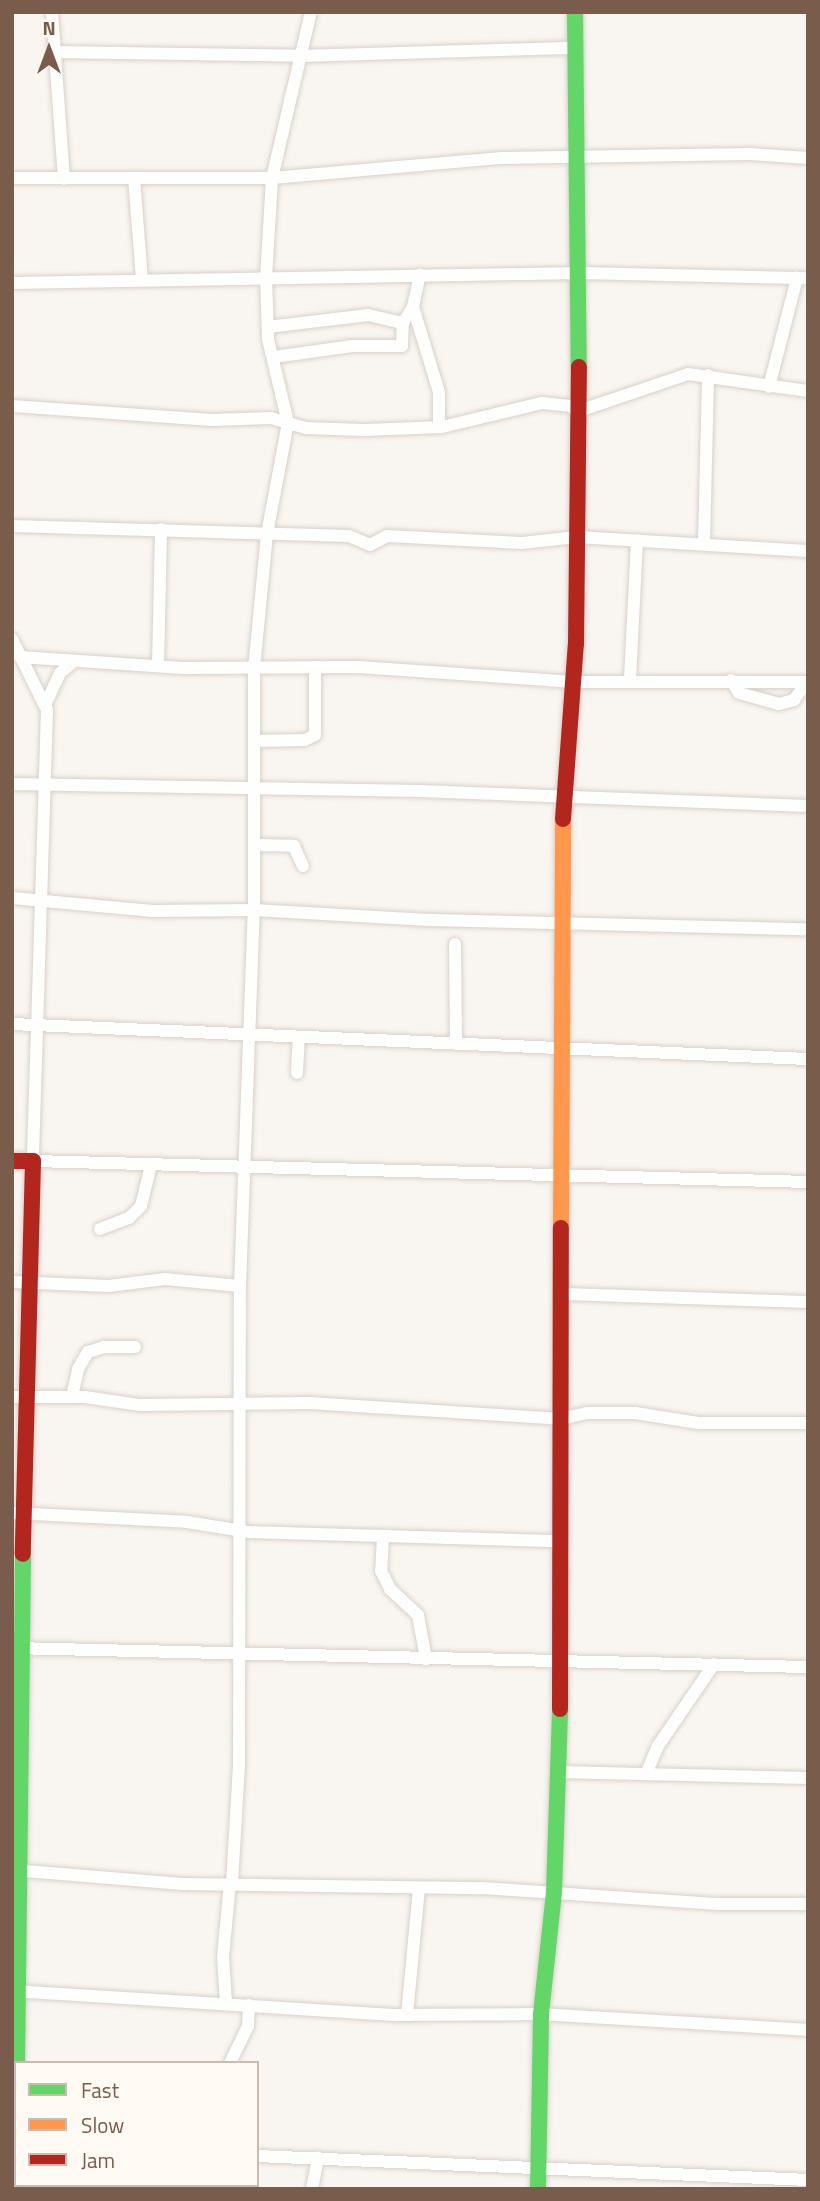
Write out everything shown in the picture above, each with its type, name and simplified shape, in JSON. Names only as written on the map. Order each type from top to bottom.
[{"type":"street","points":[[52,12],[64,179]]},
{"type":"street","points":[[226,2003],[223,1957],[239,1765],[238,1404],[247,1033],[254,910],[254,669],[267,534],[288,423],[268,327],[266,277],[272,178],[311,12]]},
{"type":"street","points":[[538,2189],[541,2014],[554,1892],[559,1772],[563,1294],[560,1174],[566,923],[563,799],[572,682],[577,537],[576,412],[580,273],[575,12]]},
{"type":"street","points":[[54,52],[300,56],[575,48]]},
{"type":"street","points":[[12,178],[272,178],[453,160],[750,154],[808,158]]},
{"type":"street","points":[[134,178],[142,280]]},
{"type":"street","points":[[769,387],[799,278],[808,267]]},
{"type":"street","points":[[12,283],[580,273],[799,278]]},
{"type":"street","points":[[274,357],[352,346],[402,346],[403,323],[413,307],[420,275]]},
{"type":"street","points":[[413,307],[439,392],[439,427]]},
{"type":"street","points":[[268,327],[368,315],[403,323]]},
{"type":"street","points":[[576,412],[607,405],[678,376],[708,376],[808,391]]},
{"type":"street","points":[[704,543],[708,376]]},
{"type":"street","points":[[12,406],[212,420],[271,418],[328,429],[439,427],[542,403],[572,406],[576,412]]},
{"type":"street","points":[[12,526],[161,528],[349,536],[370,545],[387,536],[522,543],[577,537],[808,551]]},
{"type":"street","points":[[158,665],[161,528]]},
{"type":"street","points":[[630,680],[637,540]]},
{"type":"street","points":[[12,639],[17,657],[46,703]]},
{"type":"street","points":[[17,657],[73,662],[254,669],[315,667],[572,682],[808,682]]},
{"type":"street","points":[[17,2061],[16,1648],[20,1282],[33,1161],[43,900],[46,703],[60,673],[73,662]]},
{"type":"street","points":[[255,741],[305,740],[315,735],[315,667]]},
{"type":"street","points":[[731,680],[739,693],[779,705],[794,700],[808,682]]},
{"type":"street","points":[[12,783],[255,787],[808,806]]},
{"type":"street","points":[[255,845],[294,846],[303,866]]},
{"type":"street","points":[[12,898],[152,911],[254,910],[566,923],[808,929]]},
{"type":"street","points":[[455,944],[456,1045]]},
{"type":"street","points":[[12,1024],[247,1033],[456,1045],[562,1047],[592,1052],[808,1059]]},
{"type":"street","points":[[297,1073],[299,1037]]},
{"type":"street","points":[[12,1161],[808,1182]]},
{"type":"street","points":[[100,1229],[129,1218],[141,1206],[151,1165]]},
{"type":"street","points":[[20,1282],[109,1286],[165,1279],[240,1286]]},
{"type":"street","points":[[563,1294],[808,1302]]},
{"type":"street","points":[[72,1396],[78,1369],[88,1352],[104,1347],[135,1347]]},
{"type":"street","points":[[19,1397],[72,1396],[140,1405],[349,1405],[561,1419],[587,1413],[621,1413],[698,1423],[808,1423]]},
{"type":"street","points":[[18,1512],[187,1522],[237,1531],[559,1541]]},
{"type":"street","points":[[383,1536],[380,1564],[384,1582],[418,1615],[426,1659]]},
{"type":"street","points":[[16,1648],[808,1667]]},
{"type":"street","points":[[646,1774],[657,1746],[714,1664]]},
{"type":"street","points":[[559,1772],[808,1778]]},
{"type":"street","points":[[16,1870],[185,1884],[554,1892],[719,1903],[808,1904]]},
{"type":"street","points":[[407,2015],[419,1889]]},
{"type":"street","points":[[15,1992],[407,2015],[541,2014],[808,2030]]},
{"type":"street","points":[[231,2061],[248,2026],[249,2005]]},
{"type":"street","points":[[13,2189],[14,2145]]},
{"type":"street","points":[[259,2156],[808,2180]]},
{"type":"street","points":[[312,2189],[318,2158]]},
{"type":"traffic: fast","points":[[575,12],[579,367]]},
{"type":"traffic: fast","points":[[17,2061],[23,1554]]},
{"type":"traffic: fast","points":[[538,2189],[541,2014],[554,1892],[560,1709]]},
{"type":"traffic: slow","points":[[561,1228],[563,819]]},
{"type":"traffic: slow","points":[[13,2189],[14,2163]]},
{"type":"traffic: jam","points":[[563,819],[576,644],[579,367]]},
{"type":"traffic: jam","points":[[12,1161],[33,1161],[23,1554]]},
{"type":"traffic: jam","points":[[560,1709],[561,1228]]}]
